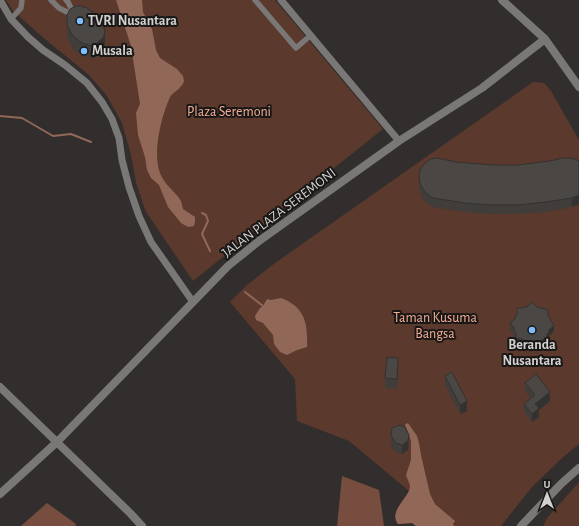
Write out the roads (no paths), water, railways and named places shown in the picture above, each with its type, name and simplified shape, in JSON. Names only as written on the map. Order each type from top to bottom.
[{"type":"street","points":[[0,0],[10,19],[43,50],[65,65],[87,83],[102,102],[112,119],[119,138],[122,160],[139,216],[151,242],[192,302]]},
{"type":"street","points":[[10,19],[21,8],[22,0]]},
{"type":"street","points":[[51,0],[59,8],[67,12],[73,12],[80,9]]},
{"type":"street","points":[[66,0],[73,12]]},
{"type":"street","points":[[255,0],[296,48],[310,35]]},
{"type":"street","points":[[281,0],[400,142]]},
{"type":"street","points":[[502,0],[545,39],[579,87]]},
{"type":"street","name":"JALAN PLAZA SEREMONI","points":[[0,494],[57,442],[228,266],[259,241],[400,142],[482,88],[545,39]]},
{"type":"street","points":[[0,387],[142,526]]},
{"type":"street","points":[[520,526],[561,484],[579,468]]},
{"type":"waterway","points":[[0,116],[22,118],[53,136],[71,134],[91,142]]},
{"type":"waterway","points":[[202,213],[206,215],[208,221],[202,234],[210,251]]},
{"type":"waterway","points":[[245,292],[263,306]]},
{"type":"place","name":"TVRI Nusantara","points":[[80,21]]},
{"type":"place","name":"Musala","points":[[84,51]]},
{"type":"place","name":"Beranda Nusantara","points":[[532,330]]},
{"type":"park label","name":"Plaza Seremoni","points":[[229,112]]},
{"type":"park label","name":"Taman Kusuma Bangsa","points":[[435,326]]}]
